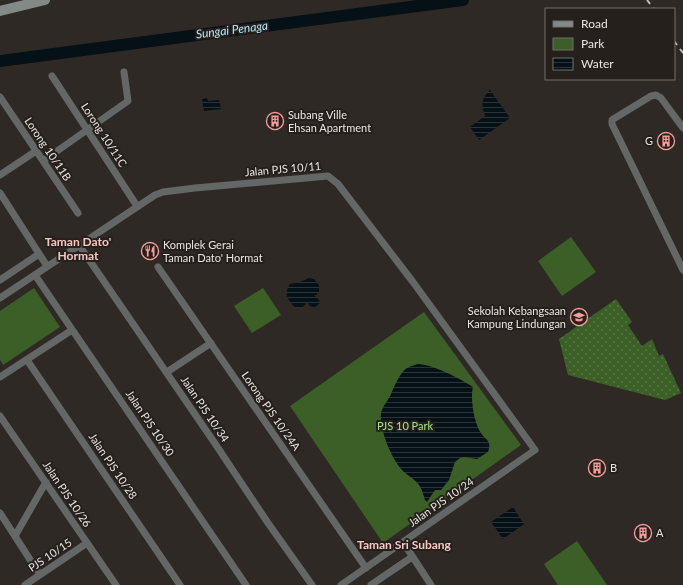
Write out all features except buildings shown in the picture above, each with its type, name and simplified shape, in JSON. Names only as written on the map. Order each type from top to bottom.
[{"type":"street","points":[[0,11],[45,0]]},
{"type":"street","points":[[43,161],[128,101],[124,72]]},
{"type":"street","name":"Lorong 10/11C","points":[[52,76],[137,206]]},
{"type":"street","points":[[683,128],[662,98],[656,95],[651,96],[612,120],[612,132],[683,270]]},
{"type":"street","name":"Lorong 10/11B","points":[[0,98],[78,213]]},
{"type":"street","points":[[0,175],[36,151]]},
{"type":"street","name":"Jalan PJS 10/11","points":[[0,298],[154,195],[163,192],[195,188],[328,176],[338,184],[413,282],[535,450]]},
{"type":"street","points":[[0,194],[2,202],[47,266]]},
{"type":"street","name":"Jalan PJS 10/34","points":[[79,245],[167,372],[268,523],[312,585]]},
{"type":"street","points":[[0,280],[39,254]]},
{"type":"street","name":"Lorong PJS 10/24A","points":[[158,267],[366,568]]},
{"type":"street","name":"Jalan PJS 10/30","points":[[35,275],[172,474],[246,585]]},
{"type":"street","points":[[0,377],[72,330]]},
{"type":"street","points":[[167,372],[211,343]]},
{"type":"street","name":"Jalan PJS 10/28","points":[[27,360],[180,585]]},
{"type":"street","name":"Jalan PJS 10/26","points":[[0,416],[116,585]]},
{"type":"street","name":"Jalan PJS 10/24","points":[[341,585],[535,450]]},
{"type":"street","points":[[15,536],[46,482]]},
{"type":"street","points":[[0,513],[40,574]]},
{"type":"street","points":[[403,542],[431,585]]},
{"type":"street","name":"PJS 10/15","points":[[25,585],[87,543]]},
{"type":"street","points":[[371,585],[412,557]]},
{"type":"green space","points":[[571,237],[596,272],[562,296],[538,261]]},
{"type":"green space","points":[[34,288],[60,327],[3,365],[0,360],[0,311]]},
{"type":"green space","points":[[263,288],[281,315],[252,333],[234,306]]},
{"type":"green space","points":[[616,299],[632,322],[628,325],[642,346],[652,339],[659,356],[663,354],[681,393],[665,400],[568,375],[559,339]]},
{"type":"green space","name":"PJS 10 Park","points":[[424,312],[521,445],[383,543],[290,406]]},
{"type":"green space","points":[[577,541],[607,585],[558,585],[544,564]]},
{"type":"water","points":[[490,90],[510,118],[479,140],[470,127],[485,116],[483,99]]},
{"type":"water","points":[[207,98],[208,101],[219,100],[221,109],[204,111],[202,99]]},
{"type":"water","points":[[309,278],[314,279],[319,285],[319,292],[314,295],[320,303],[314,308],[307,302],[302,307],[296,308],[287,297],[288,288],[290,284]]},
{"type":"water","points":[[418,364],[431,366],[454,376],[473,387],[472,404],[475,417],[479,429],[489,443],[488,452],[477,459],[464,457],[455,462],[449,480],[441,490],[435,490],[427,502],[418,483],[399,467],[391,453],[384,436],[381,420],[381,413],[384,405],[400,376],[407,368]]},
{"type":"water","points":[[513,507],[524,524],[503,539],[491,522]]},
{"type":"waterway","name":"Sungai Penaga","points":[[0,61],[463,0]]},
{"type":"railway","points":[[647,0],[653,8]]},
{"type":"railway","points":[[675,42],[683,53]]},
{"type":"place","name":"Subang Ville Ehsan Apartment","points":[[275,121]]},
{"type":"place","name":"G","points":[[666,141]]},
{"type":"place","name":"Komplek Gerai Taman Dato' Hormat","points":[[150,251]]},
{"type":"place","name":"Sekolah Kebangsaan Kampung Lindungan","points":[[579,317]]},
{"type":"place","name":"B","points":[[597,468]]},
{"type":"place","name":"A","points":[[643,533]]},
{"type":"district","name":"Taman Dato' Hormat","points":[[78,249]]},
{"type":"district","name":"Taman Sri Subang","points":[[404,545]]}]
